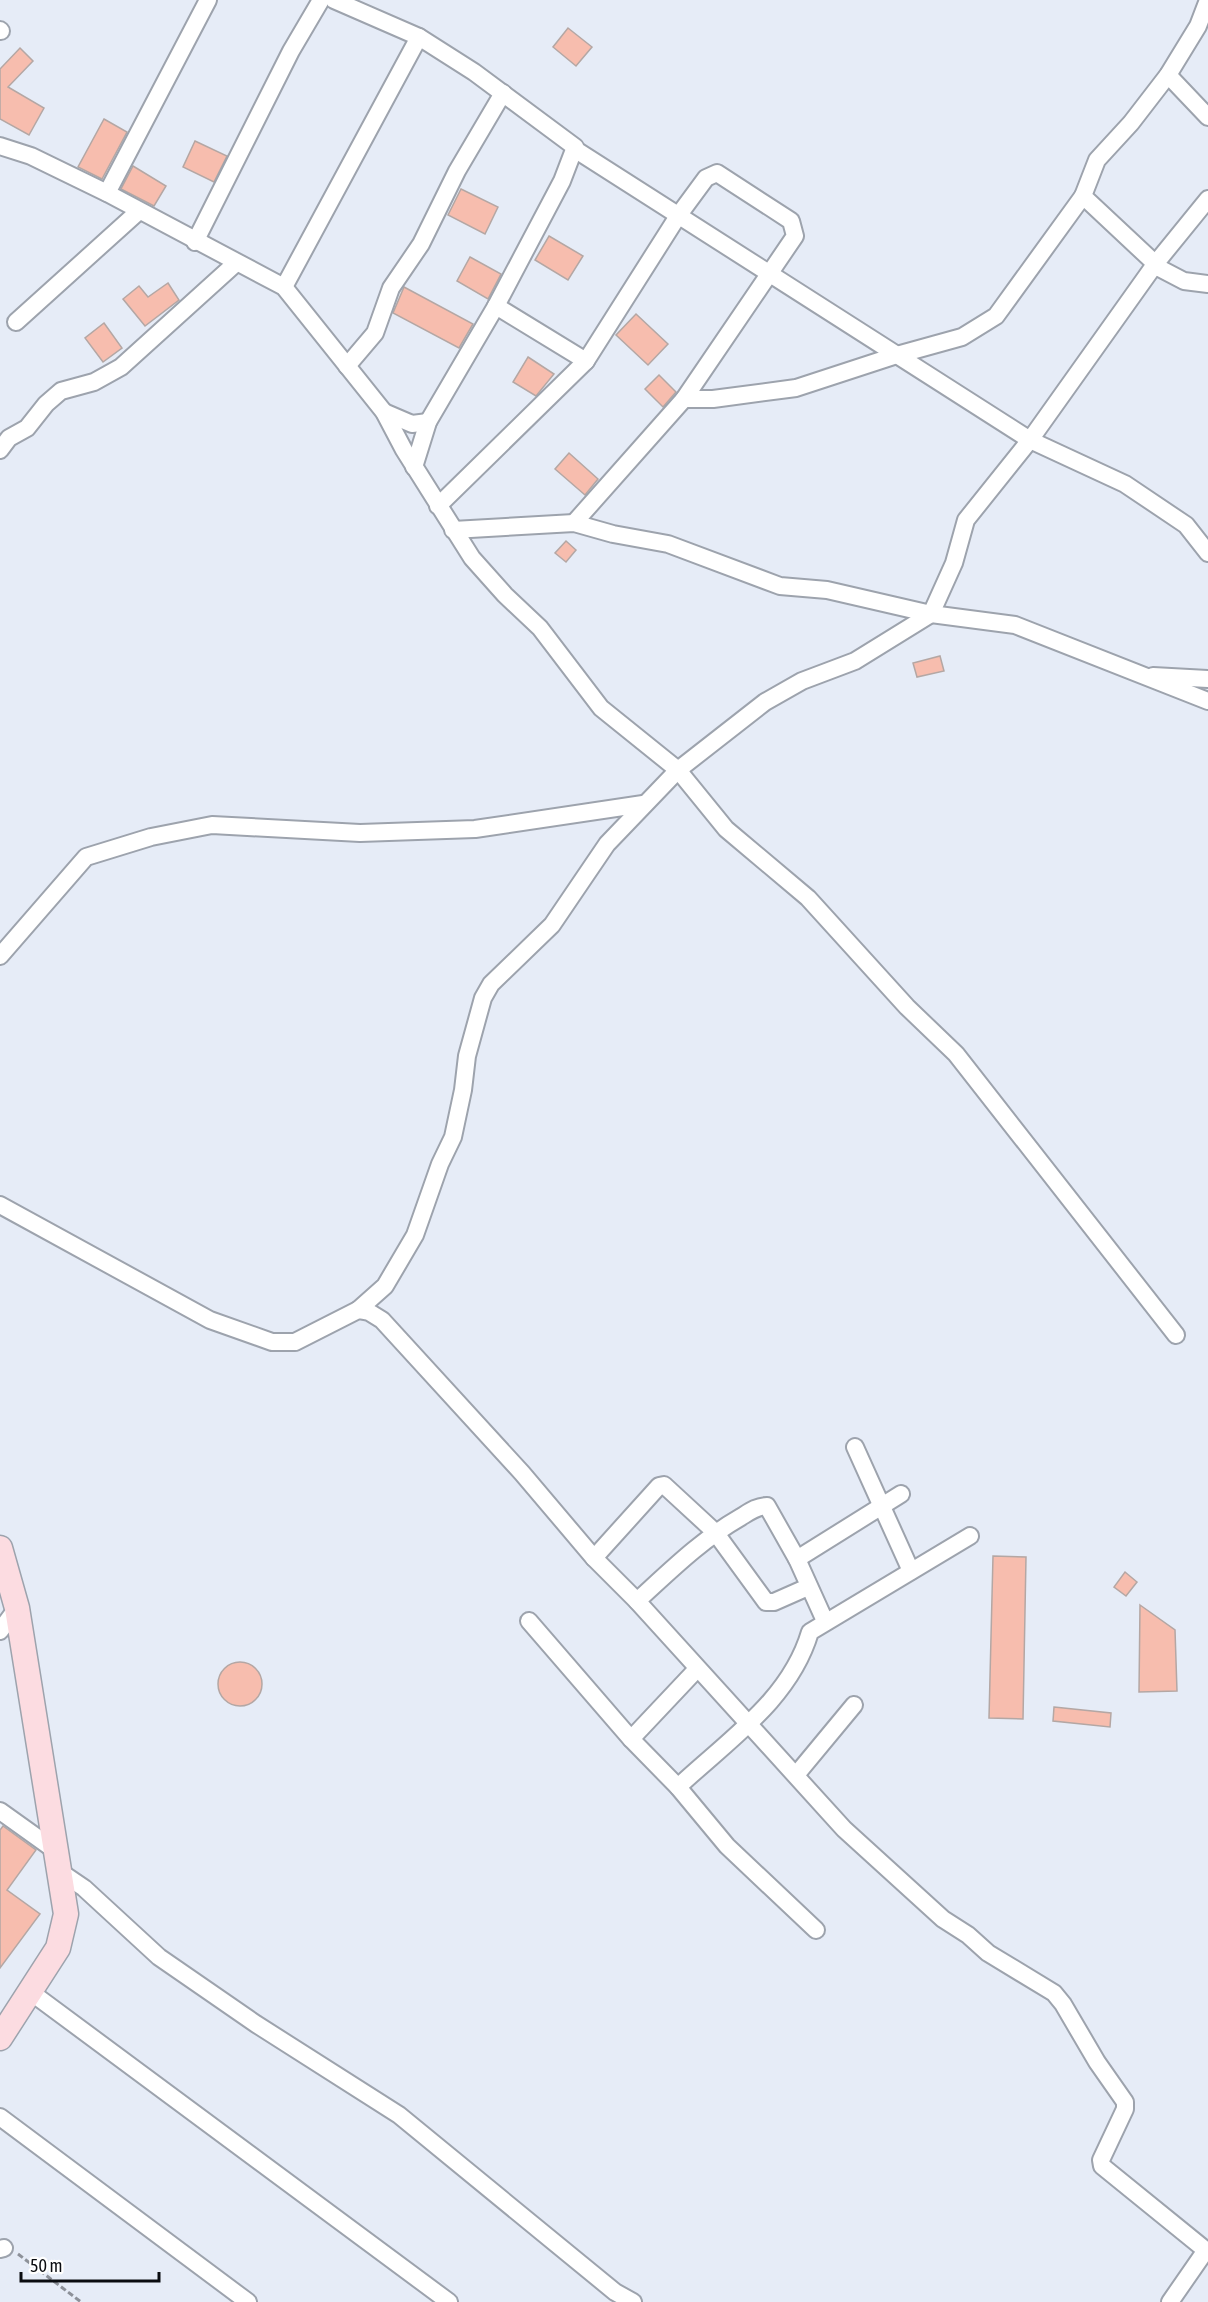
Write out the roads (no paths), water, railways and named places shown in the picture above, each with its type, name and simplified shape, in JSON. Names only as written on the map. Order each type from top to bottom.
[{"type":"street","points":[[107,193],[208,0]]},
{"type":"street","points":[[195,242],[291,51],[321,0]]},
{"type":"street","points":[[334,0],[419,37],[570,140],[576,150],[1030,440],[1125,484],[1186,525],[1208,553]]},
{"type":"street","points":[[684,399],[713,399],[796,388],[897,354],[963,337],[996,316],[1083,196],[1097,160],[1131,123],[1168,75],[1198,26],[1208,0]]},
{"type":"street","points":[[284,287],[419,37]]},
{"type":"street","points":[[1168,75],[1208,117]]},
{"type":"street","points":[[347,366],[375,333],[391,288],[421,244],[457,171],[503,93]]},
{"type":"street","points":[[0,146],[31,156],[107,193],[195,242],[284,287],[384,412],[414,467],[453,530],[485,573],[540,628],[601,708],[678,770],[726,829],[808,898],[907,1007],[956,1054],[1176,1335]]},
{"type":"street","points":[[414,467],[428,422],[496,306],[576,150]]},
{"type":"street","points":[[438,506],[586,361],[678,216],[706,178],[717,173],[791,221],[795,236],[684,399],[574,522]]},
{"type":"street","points":[[1083,196],[1156,263],[1184,281],[1208,284]]},
{"type":"street","points":[[0,1205],[210,1320],[272,1342],[295,1342],[358,1310],[385,1286],[415,1235],[433,1182],[453,1137],[463,1090],[466,1056],[483,998],[500,974],[552,925],[607,844],[678,770],[765,702],[802,681],[855,661],[931,614],[954,563],[966,520],[1030,440],[1156,263],[1208,199]]},
{"type":"street","points":[[16,322],[139,211]]},
{"type":"street","points":[[3,441],[27,428],[46,404],[61,391],[94,382],[121,367],[236,263]]},
{"type":"street","points":[[496,306],[586,361]]},
{"type":"street","points":[[384,412],[412,424],[428,422]]},
{"type":"street","points":[[453,530],[574,522],[613,534],[677,547],[780,586],[827,590],[931,614],[1015,625],[1208,702]]},
{"type":"street","points":[[1137,675],[1208,679]]},
{"type":"street","points":[[0,956],[86,857],[151,837],[212,825],[360,833],[475,829],[643,804]]},
{"type":"street","points":[[358,1310],[369,1312],[382,1320],[522,1473],[594,1558],[637,1601],[844,1829],[943,1919],[968,1935],[988,1953],[1054,1993],[1125,2102],[1125,2109],[1101,2160],[1102,2166],[1207,2251],[1170,2302]]},
{"type":"street","points":[[855,1447],[880,1507],[911,1571]]},
{"type":"street","points":[[594,1558],[659,1486],[664,1485],[715,1532],[766,1602],[774,1602],[808,1587]]},
{"type":"street","points":[[798,1559],[901,1494]]},
{"type":"street","points":[[637,1601],[690,1551],[715,1532],[758,1507],[766,1506],[798,1559],[808,1587],[825,1621]]},
{"type":"street","points":[[678,1787],[749,1724],[781,1690],[803,1656],[810,1632],[970,1536]]},
{"type":"street","points":[[0,1548],[17,1608],[66,1914],[58,1948],[32,1993],[0,2038]]},
{"type":"street","points":[[0,1631],[17,1608]]},
{"type":"street","points":[[529,1621],[631,1739],[678,1787],[727,1846],[816,1930]]},
{"type":"street","points":[[631,1739],[697,1669]]},
{"type":"street","points":[[796,1775],[854,1705]]},
{"type":"street","points":[[0,1811],[58,1861],[159,1957],[256,2024],[399,2115],[612,2297],[633,2302]]},
{"type":"street","points":[[32,1993],[449,2302]]},
{"type":"street","points":[[0,2117],[248,2302]]}]
